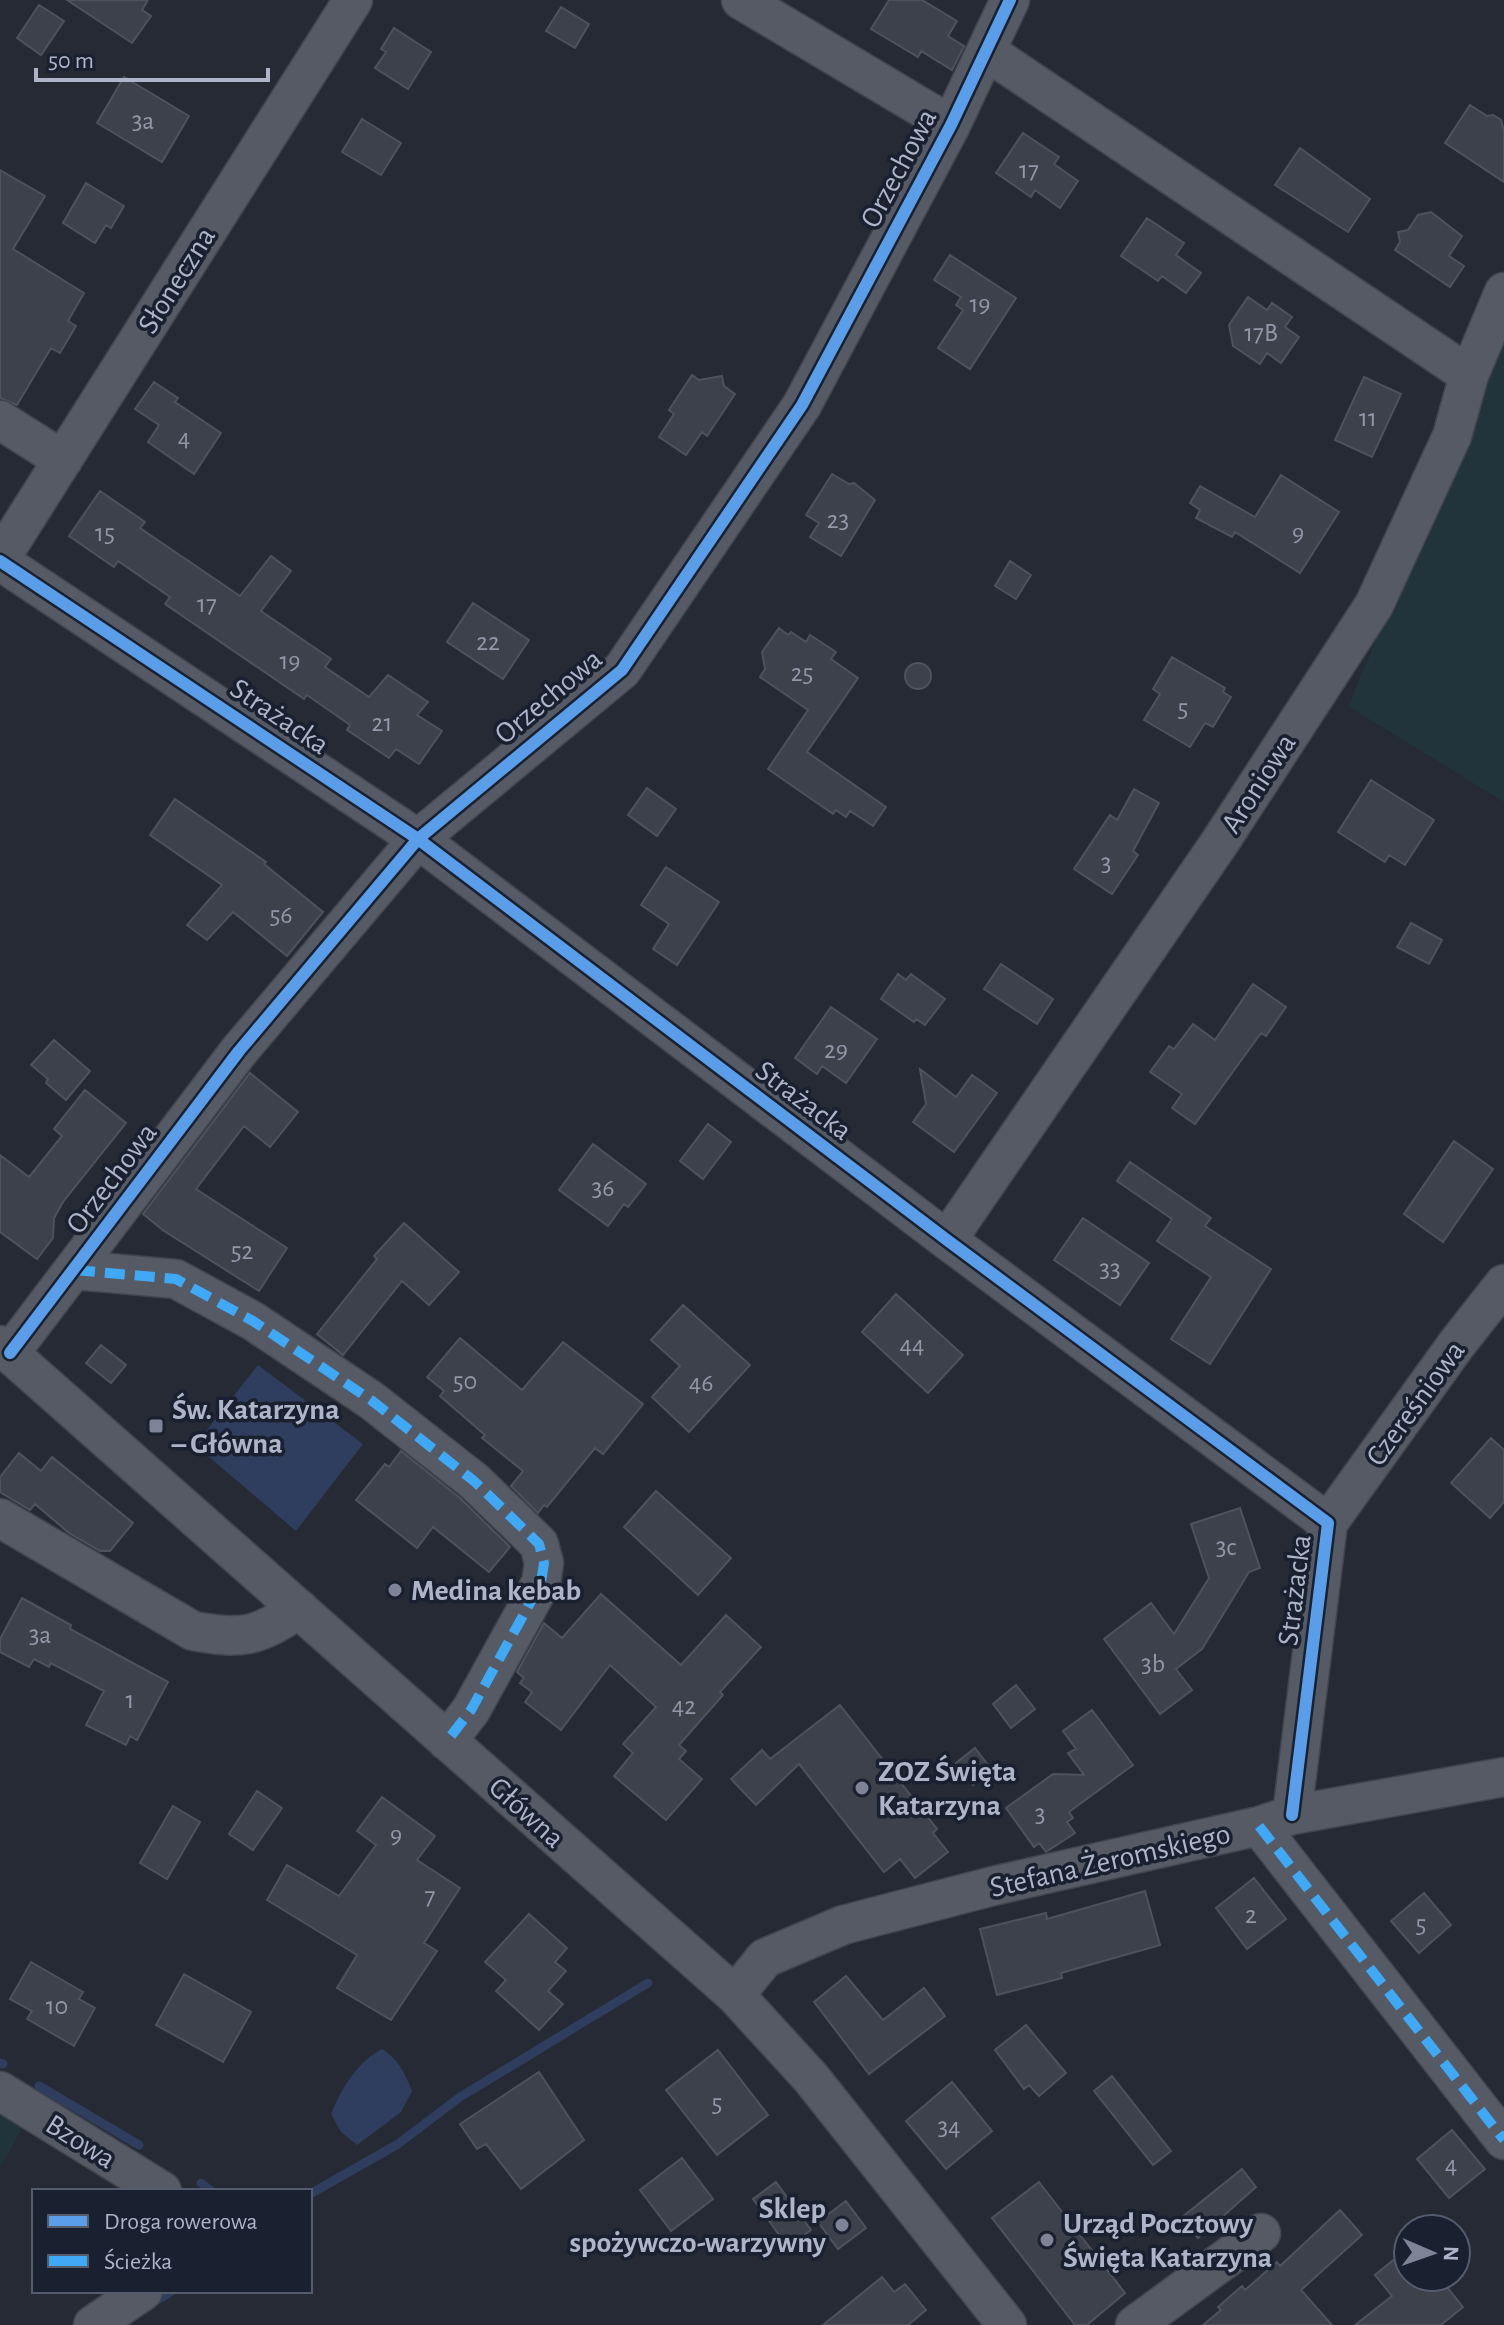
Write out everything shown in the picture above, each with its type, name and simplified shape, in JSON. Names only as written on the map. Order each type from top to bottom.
[{"type":"street","name":"Słoneczna","points":[[0,560],[353,0]]},
{"type":"street","points":[[741,0],[951,125]]},
{"type":"street","name":"Orzechowa","points":[[5,1349],[75,1270],[239,1051],[418,839],[622,670],[802,405],[951,125],[1010,0]]},
{"type":"street","points":[[986,51],[1469,375]]},
{"type":"street","name":"Aroniowa","points":[[947,1240],[1220,842],[1374,605],[1452,436],[1469,375],[1504,292]]},
{"type":"street","points":[[0,420],[63,460]]},
{"type":"street","name":"Strażacka","points":[[0,560],[418,839],[947,1240],[1328,1523],[1275,1820]]},
{"type":"street","points":[[75,1270],[176,1279],[253,1321],[371,1400],[474,1481],[539,1544],[544,1563],[541,1583],[471,1710],[447,1741]]},
{"type":"street","name":"Czereśniowa","points":[[1328,1523],[1456,1345],[1504,1284]]},
{"type":"street","name":"Główna","points":[[5,1349],[735,1995],[811,2078],[1007,2325]]},
{"type":"street","points":[[0,1518],[193,1631],[228,1637],[262,1632],[299,1609]]},
{"type":"street","points":[[1275,1820],[1504,1777]]},
{"type":"street","name":"Stefana Żeromskiego","points":[[735,1995],[765,1958],[843,1925],[993,1886],[1275,1820],[1504,2140]]},
{"type":"street","name":"Bzowa","points":[[0,2091],[159,2189]]},
{"type":"street","points":[[1135,2325],[1261,2233]]},
{"type":"street","points":[[93,2325],[140,2293]]},
{"type":"shaded area","points":[[1504,342],[1504,802],[1348,706]]},
{"type":"shaded area","points":[[0,2110],[24,2124],[0,2168]]},
{"type":"water","points":[[258,1365],[363,1444],[296,1531],[195,1445]]},
{"type":"water","points":[[382,2049],[400,2067],[412,2091],[401,2112],[357,2145],[341,2132],[331,2114],[351,2077],[365,2061]]},
{"type":"building","points":[[67,0],[148,0],[142,10],[151,16],[132,43]]},
{"type":"building","points":[[889,0],[922,0],[957,21],[948,36],[964,46],[952,70],[921,51],[918,57],[871,29]]},
{"type":"building","points":[[39,5],[64,21],[41,55],[17,38]]},
{"type":"building","points":[[561,7],[589,24],[575,48],[546,31]]},
{"type":"building","points":[[394,28],[431,52],[408,89],[375,68],[386,52],[381,49]]},
{"type":"building","points":[[124,77],[189,116],[162,162],[97,123]]},
{"type":"building","points":[[1470,105],[1487,116],[1493,115],[1501,120],[1504,131],[1504,182],[1445,143]]},
{"type":"building","points":[[362,119],[401,143],[381,175],[342,152]]},
{"type":"building","points":[[1023,133],[1059,157],[1054,164],[1078,181],[1060,208],[1035,190],[1031,197],[996,173]]},
{"type":"building","points":[[1300,148],[1370,199],[1348,232],[1275,185]]},
{"type":"building","points":[[0,170],[45,196],[13,249],[84,293],[68,321],[76,326],[60,353],[51,348],[17,405],[0,398]]},
{"type":"building","points":[[86,183],[124,206],[111,228],[106,225],[95,243],[63,223]]},
{"type":"building","points":[[1431,212],[1462,236],[1449,256],[1464,266],[1450,287],[1395,250],[1400,242],[1398,232],[1408,230],[1418,215]]},
{"type":"building","points":[[1147,218],[1184,243],[1176,255],[1201,273],[1186,293],[1162,276],[1158,281],[1121,256]]},
{"type":"building","points":[[950,255],[1016,298],[970,369],[938,348],[963,310],[956,305],[961,297],[934,280]]},
{"type":"building","points":[[1248,297],[1267,310],[1272,303],[1292,317],[1285,327],[1299,337],[1281,363],[1267,353],[1260,364],[1233,346],[1229,325]]},
{"type":"building","points":[[692,375],[699,380],[722,376],[724,386],[735,394],[707,436],[702,432],[686,455],[659,437],[674,414],[669,410]]},
{"type":"building","points":[[1364,377],[1401,394],[1372,457],[1335,440]]},
{"type":"building","points":[[154,382],[178,398],[175,402],[221,433],[194,474],[148,442],[159,425],[135,409]]},
{"type":"building","points":[[832,474],[849,484],[854,483],[875,500],[841,556],[810,537],[819,523],[806,515]]},
{"type":"building","points":[[1281,475],[1339,512],[1300,573],[1235,532],[1232,537],[1196,518],[1200,510],[1190,503],[1200,486],[1255,517]]},
{"type":"building","points":[[100,491],[145,522],[140,528],[240,596],[271,556],[291,571],[261,611],[331,659],[325,667],[369,697],[388,675],[428,702],[417,715],[442,731],[419,764],[396,749],[389,758],[347,730],[350,725],[307,695],[304,699],[165,604],[170,597],[118,561],[114,567],[69,536]]},
{"type":"building","points":[[1010,561],[1031,575],[1016,599],[995,586]]},
{"type":"building","points":[[473,603],[529,640],[503,679],[447,642]]},
{"type":"building","points":[[779,628],[806,642],[810,635],[836,652],[831,659],[858,678],[807,752],[886,807],[873,826],[850,811],[846,817],[836,810],[833,814],[768,769],[808,710],[760,677],[765,669],[762,652]]},
{"type":"building","points":[[1172,657],[1225,688],[1223,692],[1231,697],[1213,727],[1205,723],[1190,747],[1144,720],[1160,694],[1153,689]]},
{"type":"building","points":[[918,663],[927,667],[931,676],[927,685],[918,689],[909,685],[905,676],[909,667]]},
{"type":"building","points":[[1371,780],[1434,820],[1405,865],[1389,855],[1385,862],[1338,832]]},
{"type":"building","points":[[647,788],[676,809],[657,836],[628,815]]},
{"type":"building","points":[[1134,789],[1159,803],[1133,851],[1138,855],[1112,894],[1074,869],[1110,815],[1117,820]]},
{"type":"building","points":[[175,799],[266,862],[264,864],[323,912],[287,956],[233,912],[207,940],[187,925],[222,885],[150,835]]},
{"type":"building","points":[[666,867],[719,902],[677,965],[653,949],[669,924],[641,905]]},
{"type":"building","points":[[1411,923],[1442,940],[1429,964],[1397,947]]},
{"type":"building","points":[[1001,964],[1053,999],[1037,1024],[984,989]]},
{"type":"building","points":[[898,974],[906,980],[911,974],[945,999],[925,1025],[916,1019],[914,1022],[881,999]]},
{"type":"building","points":[[1253,984],[1286,1007],[1266,1036],[1261,1033],[1195,1124],[1172,1108],[1182,1094],[1150,1072],[1169,1046],[1174,1049],[1193,1024],[1215,1040]]},
{"type":"building","points":[[831,1007],[877,1039],[846,1083],[822,1066],[817,1074],[795,1058]]},
{"type":"building","points":[[54,1040],[90,1071],[66,1100],[31,1065]]},
{"type":"building","points":[[920,1069],[956,1097],[972,1075],[997,1093],[954,1152],[913,1122],[926,1104]]},
{"type":"building","points":[[250,1073],[298,1112],[270,1147],[244,1126],[196,1189],[287,1248],[259,1291],[164,1231],[143,1214]]},
{"type":"building","points":[[85,1090],[126,1123],[63,1202],[54,1218],[53,1238],[37,1259],[0,1232],[0,1155],[29,1177],[62,1136],[54,1129]]},
{"type":"building","points":[[708,1124],[731,1142],[703,1179],[680,1161]]},
{"type":"building","points":[[1454,1141],[1493,1169],[1443,1242],[1404,1214]]},
{"type":"building","points":[[593,1144],[646,1184],[628,1207],[624,1204],[608,1226],[559,1190]]},
{"type":"building","points":[[1130,1162],[1211,1218],[1205,1226],[1271,1269],[1210,1364],[1171,1339],[1211,1277],[1157,1241],[1172,1219],[1117,1181]]},
{"type":"building","points":[[1083,1218],[1149,1263],[1120,1305],[1054,1260]]},
{"type":"building","points":[[404,1223],[459,1272],[429,1305],[402,1281],[343,1355],[317,1334],[377,1259],[374,1256]]},
{"type":"building","points":[[896,1294],[963,1355],[928,1393],[862,1332]]},
{"type":"building","points":[[683,1305],[750,1365],[689,1432],[652,1397],[680,1366],[651,1340]]},
{"type":"building","points":[[460,1338],[522,1390],[563,1342],[643,1404],[603,1454],[595,1448],[547,1507],[544,1505],[538,1513],[511,1486],[523,1471],[482,1438],[485,1435],[440,1396],[444,1391],[427,1377]]},
{"type":"building","points":[[101,1345],[126,1365],[111,1383],[86,1363]]},
{"type":"building","points":[[1491,1438],[1504,1450],[1504,1502],[1490,1518],[1451,1483]]},
{"type":"building","points":[[401,1451],[460,1498],[510,1547],[489,1572],[433,1527],[417,1548],[356,1500],[385,1464],[389,1467]]},
{"type":"building","points":[[19,1453],[41,1471],[52,1457],[133,1523],[110,1551],[100,1551],[69,1533],[35,1504],[30,1510],[0,1492],[0,1477]]},
{"type":"building","points":[[656,1491],[731,1558],[698,1595],[624,1527]]},
{"type":"building","points":[[1240,1508],[1260,1568],[1249,1572],[1202,1649],[1176,1669],[1192,1690],[1160,1714],[1104,1639],[1151,1603],[1174,1634],[1209,1578],[1191,1524]]},
{"type":"building","points":[[601,1594],[681,1665],[726,1615],[761,1647],[720,1692],[723,1695],[679,1745],[686,1751],[679,1759],[702,1779],[666,1820],[614,1776],[633,1753],[623,1744],[656,1707],[610,1665],[561,1730],[525,1702],[532,1692],[520,1683],[524,1678],[517,1672],[544,1623],[562,1638]]},
{"type":"building","points":[[22,1598],[71,1625],[70,1629],[168,1682],[137,1740],[130,1736],[126,1745],[86,1725],[104,1691],[51,1663],[49,1667],[34,1659],[29,1667],[0,1652],[0,1639]]},
{"type":"building","points":[[1016,1685],[1035,1709],[1011,1728],[993,1704]]},
{"type":"building","name":"ZOZ Święta Katarzyna","points":[[840,1705],[937,1829],[933,1833],[948,1852],[915,1878],[900,1859],[884,1872],[799,1764],[756,1805],[731,1779],[762,1750],[770,1759]]},
{"type":"building","points":[[1092,1710],[1133,1765],[1069,1812],[1073,1818],[1067,1822],[1075,1833],[1046,1852],[1039,1843],[1034,1847],[1006,1808],[1053,1774],[1084,1775],[1068,1753],[1076,1749],[1063,1731]]},
{"type":"building","points":[[975,1748],[992,1770],[973,1785],[956,1763]]},
{"type":"building","points":[[257,1791],[282,1808],[253,1850],[229,1834]]},
{"type":"building","points":[[382,1797],[435,1836],[417,1860],[460,1888],[424,1943],[437,1951],[391,2020],[337,1988],[357,1955],[267,1900],[287,1865],[339,1896],[376,1845],[357,1831]]},
{"type":"building","points":[[173,1806],[200,1822],[167,1879],[140,1863]]},
{"type":"building","points":[[1254,1878],[1286,1919],[1247,1949],[1216,1908]]},
{"type":"building","points":[[1145,1891],[1160,1945],[1061,1973],[1062,1978],[997,1995],[980,1929],[1046,1913],[1047,1919]]},
{"type":"building","points":[[1424,1893],[1451,1925],[1419,1953],[1391,1921]]},
{"type":"building","points":[[529,1914],[567,1948],[555,1962],[566,1971],[548,1991],[563,2004],[539,2030],[496,1991],[506,1980],[485,1962]]},
{"type":"building","points":[[31,1962],[83,1992],[79,1999],[95,2008],[74,2046],[27,2019],[32,2011],[10,1999]]},
{"type":"building","points":[[184,1974],[251,2012],[223,2062],[156,2025]]},
{"type":"building","points":[[846,1976],[883,2020],[924,1988],[945,2016],[869,2074],[814,2002]]},
{"type":"building","points":[[1026,2025],[1066,2073],[1039,2096],[1029,2085],[1024,2089],[995,2050]]},
{"type":"building","points":[[718,2050],[768,2115],[717,2155],[666,2090]]},
{"type":"building","points":[[539,2072],[584,2140],[521,2189],[486,2144],[477,2149],[460,2124]]},
{"type":"building","points":[[1112,2076],[1171,2151],[1153,2165],[1094,2091]]},
{"type":"building","points":[[952,2082],[992,2131],[946,2169],[906,2121]]},
{"type":"building","points":[[1452,2130],[1485,2169],[1449,2198],[1417,2159]]},
{"type":"building","points":[[682,2158],[713,2199],[671,2231],[640,2190]]},
{"type":"building","points":[[1242,2169],[1256,2187],[1198,2238],[1181,2218]]},
{"type":"building","points":[[776,2182],[811,2230],[788,2247],[753,2199]]},
{"type":"building","name":"Urząd Pocztowy Święta Katarzyna","points":[[1039,2182],[1125,2293],[1087,2325],[1075,2325],[992,2218]]},
{"type":"building","name":"Sklep spożywczo-warzywny","points":[[846,2201],[866,2228],[838,2249],[818,2222]]},
{"type":"building","points":[[1340,2210],[1362,2235],[1301,2290],[1332,2325],[1203,2325],[1242,2286],[1245,2290],[1277,2262],[1280,2266]]},
{"type":"building","points":[[1392,2261],[1392,2293],[1452,2293],[1463,2307],[1441,2325],[1355,2325],[1392,2296],[1375,2275]]},
{"type":"building","points":[[882,2277],[894,2292],[905,2284],[926,2310],[908,2325],[823,2325]]},
{"type":"waterway","points":[[312,2193],[398,2144],[460,2097],[648,1983]]},
{"type":"waterway","points":[[39,2086],[139,2145]]},
{"type":"waterway","points":[[201,2183],[208,2189]]},
{"type":"waterway","points":[[151,2304],[169,2293]]},
{"type":"marked path","points":[[75,1270],[176,1279],[253,1321],[371,1400],[474,1481],[539,1544],[544,1563],[541,1583],[471,1710],[447,1741]]},
{"type":"marked path","points":[[1259,1826],[1504,2140]]},
{"type":"cycle path","points":[[10,1353],[239,1051],[418,839],[622,670],[802,405],[951,125],[1010,0]]},
{"type":"cycle path","points":[[0,561],[418,839],[947,1240],[1328,1523],[1292,1815]]},
{"type":"place","name":"Św. Katarzyna – Główna","points":[[156,1426]]},
{"type":"place","name":"Medina kebab","points":[[395,1590]]},
{"type":"place","name":"ZOZ Święta Katarzyna","points":[[862,1788]]},
{"type":"place","name":"Sklep spożywczo-warzywny","points":[[842,2225]]},
{"type":"place","name":"Urząd Pocztowy Święta Katarzyna","points":[[1047,2240]]}]
